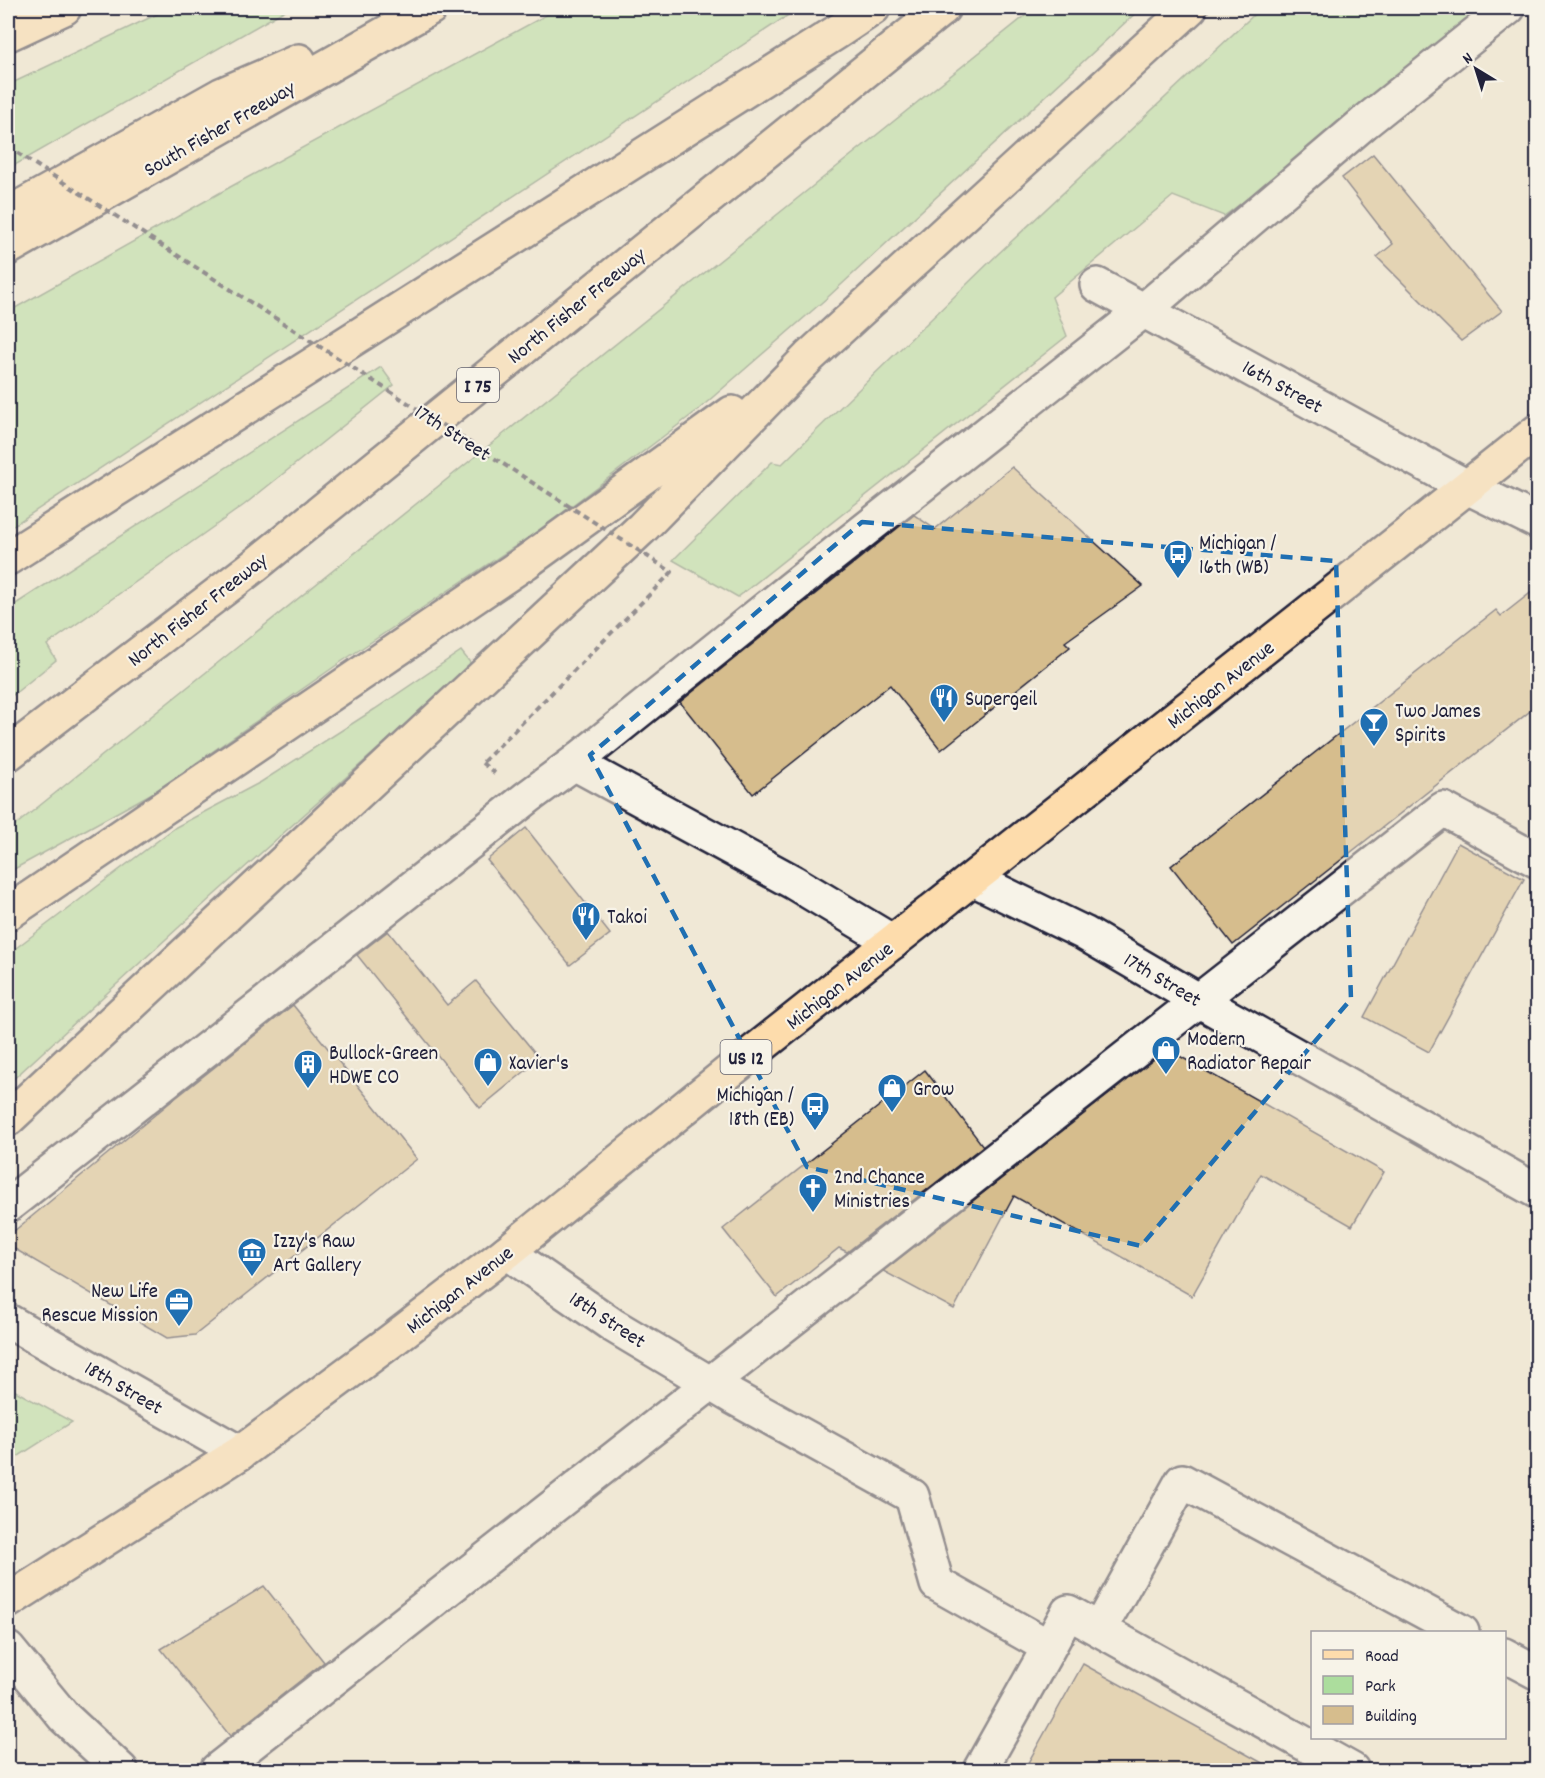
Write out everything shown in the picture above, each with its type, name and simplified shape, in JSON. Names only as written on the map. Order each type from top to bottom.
[{"type":"main road","points":[[8,34],[64,8]]},
{"type":"main road","points":[[8,214],[220,95],[425,8]]},
{"type":"main road","name":"South Fisher Freeway","points":[[8,248],[430,8]]},
{"type":"main road","points":[[8,558],[873,8]]},
{"type":"main road","name":"North Fisher Freeway","points":[[8,754],[254,566],[943,8]]},
{"type":"main road","points":[[8,1119],[642,528],[809,357],[1190,8]]},
{"type":"main road","points":[[8,913],[526,562],[809,357]]},
{"type":"main road","name":"Michigan Avenue","points":[[8,1601],[240,1452],[391,1341],[507,1252],[750,1054],[1538,431]]},
{"type":"street","points":[[8,1205],[574,763],[1144,310],[1364,123],[1508,8]]},
{"type":"street","name":"16th Street","points":[[1097,285],[1467,487],[1538,522]]},
{"type":"street","points":[[574,763],[793,882],[893,942]]},
{"type":"street","points":[[217,1770],[1443,809],[1538,861]]},
{"type":"street","name":"17th Street","points":[[973,879],[1084,933],[1538,1192]]},
{"type":"street","name":"18th Street","points":[[507,1252],[614,1326],[912,1496],[937,1584],[1049,1647]]},
{"type":"street","name":"18th Street","points":[[8,1321],[240,1452]]},
{"type":"street","points":[[1100,1629],[1182,1481],[1460,1631]]},
{"type":"street","points":[[980,1770],[1068,1612],[1352,1770]]},
{"type":"street","points":[[8,1649],[64,1717],[121,1770]]},
{"type":"street","points":[[1506,1656],[1538,1673]]},
{"type":"path","name":"17th Street","points":[[8,147],[672,572],[482,763]]},
{"type":"highlighted area","points":[[862,522],[1336,561],[1351,999],[1141,1246],[807,1167],[590,755]]},
{"type":"green space","points":[[170,8],[289,8],[8,169],[8,85]]},
{"type":"green space","points":[[559,8],[799,8],[8,529],[8,312],[232,186]]},
{"type":"green space","points":[[1035,8],[1141,8],[828,297],[698,410],[541,529],[341,662],[156,791],[8,874],[8,831]]},
{"type":"green space","points":[[1261,8],[1497,8],[1354,120],[1224,216],[1173,196],[1052,297],[1067,336],[738,597],[673,560],[772,462],[782,464],[999,253]]},
{"type":"green space","points":[[381,367],[394,385],[244,505],[47,645],[56,660],[8,699],[8,609]]},
{"type":"green space","points":[[461,651],[472,665],[214,895],[8,1084],[8,954],[176,827],[261,782]]},
{"type":"green space","points":[[8,1387],[72,1422],[8,1463]]},
{"type":"building","points":[[1373,154],[1502,311],[1461,341],[1377,257],[1393,244],[1342,178]]},
{"type":"building","points":[[1012,467],[1143,586],[1065,642],[1070,647],[941,750],[890,685],[753,794],[680,702],[914,515],[935,529]]},
{"type":"building","points":[[1538,587],[1538,705],[1233,945],[1171,866],[1496,610],[1501,616]]},
{"type":"building","points":[[526,828],[610,934],[570,965],[487,860]]},
{"type":"building","points":[[1458,843],[1524,879],[1429,1052],[1364,1017]]},
{"type":"building","points":[[388,931],[447,1005],[476,981],[540,1059],[480,1108],[357,955]]},
{"type":"building","points":[[293,1005],[417,1159],[195,1335],[167,1338],[8,1245],[8,1236]]},
{"type":"building","points":[[1167,1049],[1384,1172],[1352,1226],[1261,1174],[1192,1296],[1014,1196],[954,1309],[883,1271]]},
{"type":"building","points":[[925,1070],[983,1146],[847,1252],[839,1248],[777,1297],[723,1229]]},
{"type":"building","points":[[264,1586],[324,1662],[230,1736],[161,1649]]},
{"type":"building","points":[[1083,1664],[1275,1770],[1024,1770]]},
{"type":"place","name":"Michigan / 16th (WB)","points":[[1178,580]]},
{"type":"place","name":"Supergeil","points":[[944,724]]},
{"type":"place","name":"Two James Spirits","points":[[1374,748]]},
{"type":"place","name":"Takoi","points":[[586,942]]},
{"type":"place","name":"Modern Radiator Repair","points":[[1166,1076]]},
{"type":"place","name":"Xavier's","points":[[488,1088]]},
{"type":"place","name":"Bullock-Green HDWE CO","points":[[308,1090]]},
{"type":"place","name":"Grow","points":[[892,1114]]},
{"type":"place","name":"Michigan / 18th (EB)","points":[[815,1132]]},
{"type":"place","name":"2nd Chance Ministries","points":[[813,1214]]},
{"type":"place","name":"Izzy's Raw Art Gallery","points":[[252,1278]]},
{"type":"place","name":"New Life Rescue Mission","points":[[179,1328]]}]
